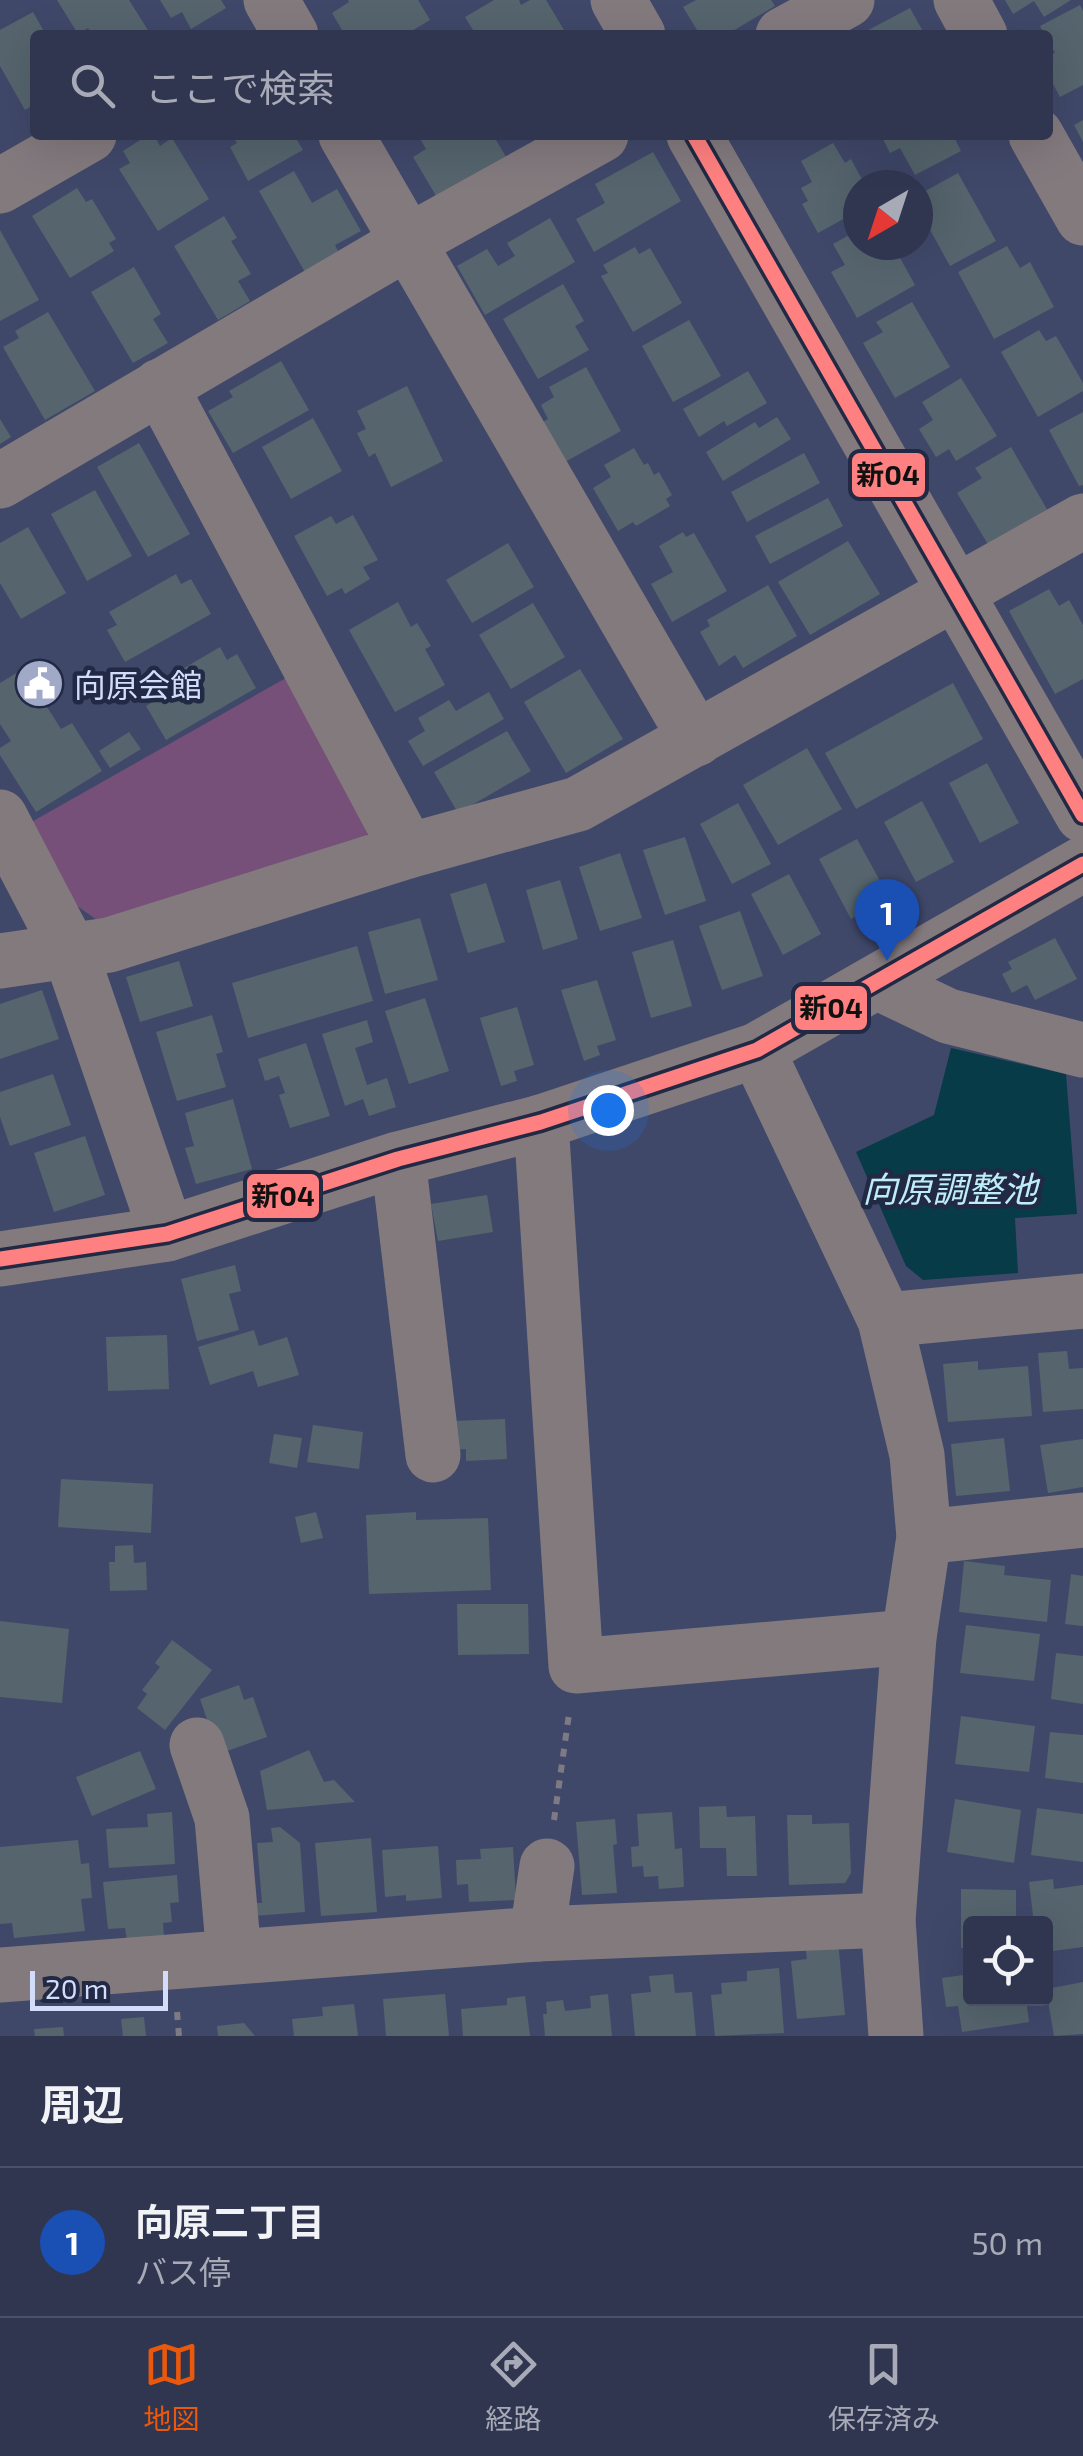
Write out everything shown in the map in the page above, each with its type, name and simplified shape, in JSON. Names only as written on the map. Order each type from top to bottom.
[{"type":"street","points":[[618,0],[635,30]]},
{"type":"street","points":[[792,30],[847,0]]},
{"type":"street","points":[[961,0],[977,30]]},
{"type":"street","points":[[0,186],[80,140]]},
{"type":"street","points":[[349,140],[696,739]]},
{"type":"street","points":[[0,481],[592,140]]},
{"type":"street","points":[[697,140],[1083,815]]},
{"type":"street","points":[[1039,140],[1083,218]]},
{"type":"street","points":[[160,386],[408,852]]},
{"type":"street","points":[[0,961],[109,945],[578,804],[1083,521]]},
{"type":"street","points":[[0,818],[70,951],[167,1234]]},
{"type":"street","points":[[0,1260],[167,1234],[398,1159],[541,1122],[757,1050],[1083,864]]},
{"type":"street","points":[[879,983],[948,1016],[1083,1050]]},
{"type":"street","points":[[757,1050],[884,1320],[917,1454],[924,1537],[908,1636],[888,1920],[896,2036]]},
{"type":"street","points":[[541,1122],[574,1684],[908,1636]]},
{"type":"street","points":[[398,1159],[433,1455]]},
{"type":"street","points":[[884,1320],[1083,1301]]},
{"type":"street","points":[[924,1537],[1083,1520]]},
{"type":"street","points":[[197,1745],[222,1818],[234,1956]]},
{"type":"street","points":[[537,1934],[548,1866]]},
{"type":"street","points":[[0,1975],[537,1934],[888,1920]]},
{"type":"path","points":[[548,1866],[574,1684]]},
{"type":"shaded area","points":[[293,674],[372,818],[365,843],[107,927],[70,901],[28,824]]},
{"type":"water","name":"向原調整池","points":[[951,1048],[1066,1074],[1077,1214],[1015,1218],[1018,1273],[923,1280],[906,1266],[856,1152],[934,1115]]},
{"type":"building","points":[[57,0],[129,0],[148,30],[88,28],[76,30]]},
{"type":"building","points":[[160,0],[221,0],[226,8],[191,29],[182,12],[171,18]]},
{"type":"building","points":[[418,0],[430,20],[413,30],[342,30],[332,13],[349,2]]},
{"type":"building","points":[[494,0],[519,0],[521,5],[530,0],[546,0],[564,30],[473,30],[465,17]]},
{"type":"building","points":[[696,0],[771,0],[775,6],[734,30],[697,30],[683,7]]},
{"type":"building","points":[[1005,0],[1071,0],[1044,17],[1034,1],[1013,14]]},
{"type":"building","points":[[1080,5],[1083,11],[1083,85],[1060,97],[1053,84],[1053,30],[1042,30],[1040,26]]},
{"type":"building","points":[[910,8],[922,30],[868,30]]},
{"type":"building","points":[[33,12],[43,30],[30,30],[30,107],[25,110],[0,66],[0,30]]},
{"type":"building","points":[[1083,120],[1083,142],[1074,125]]},
{"type":"building","points":[[140,140],[157,140],[160,146],[173,140],[209,199],[158,231],[119,169],[130,163],[123,151]]},
{"type":"building","points":[[235,140],[297,140],[303,150],[248,181],[230,147],[237,143]]},
{"type":"building","points":[[421,140],[496,140],[508,160],[438,199],[413,157],[426,149]]},
{"type":"building","points":[[884,140],[956,140],[961,151],[925,170],[912,170],[900,148],[890,153]]},
{"type":"building","points":[[833,143],[845,163],[851,159],[857,170],[843,170],[843,219],[818,233],[802,204],[808,201],[801,188],[812,182],[801,161]]},
{"type":"building","points":[[653,152],[681,201],[594,252],[576,219],[605,203],[595,184]]},
{"type":"building","points":[[294,171],[312,203],[337,189],[361,231],[335,245],[340,255],[306,274],[259,191]]},
{"type":"building","points":[[958,173],[996,241],[950,266],[933,235],[933,187]]},
{"type":"building","points":[[77,188],[86,202],[92,199],[116,239],[109,243],[114,251],[70,278],[32,216]]},
{"type":"building","points":[[224,216],[237,238],[231,241],[251,274],[238,281],[250,301],[218,320],[174,246]]},
{"type":"building","points":[[550,218],[575,262],[485,315],[457,266],[487,249],[498,266],[515,256],[507,243]]},
{"type":"building","points":[[0,230],[39,300],[0,321]]},
{"type":"building","points":[[843,238],[843,260],[901,260],[915,285],[857,318],[831,272],[845,265],[833,244]]},
{"type":"building","points":[[1007,246],[1020,268],[1030,262],[1054,307],[994,339],[958,272]]},
{"type":"building","points":[[635,247],[639,254],[650,248],[682,303],[633,332],[601,276],[608,273],[603,265]]},
{"type":"building","points":[[134,267],[161,314],[153,319],[168,343],[133,363],[91,292]]},
{"type":"building","points":[[563,284],[584,321],[575,326],[589,350],[538,379],[503,319]]},
{"type":"building","points":[[912,302],[950,367],[895,398],[863,343],[883,332],[876,322]]},
{"type":"building","points":[[48,312],[95,391],[45,420],[3,347],[19,338],[15,331]]},
{"type":"building","points":[[689,320],[721,376],[673,402],[642,346]]},
{"type":"building","points":[[1039,330],[1046,341],[1056,336],[1083,383],[1083,391],[1038,417],[1001,352]]},
{"type":"building","points":[[281,361],[309,410],[233,453],[208,411],[233,397],[229,391]]},
{"type":"building","points":[[586,367],[621,431],[563,463],[541,423],[548,419],[541,405],[554,397],[549,387]]},
{"type":"building","points":[[748,371],[767,403],[727,426],[724,421],[699,437],[683,409]]},
{"type":"building","points":[[961,378],[997,436],[956,461],[949,449],[936,457],[919,429],[933,420],[922,402]]},
{"type":"building","points":[[407,386],[443,461],[391,487],[375,453],[369,457],[357,433],[366,429],[357,411]]},
{"type":"building","points":[[1083,412],[1083,485],[1079,486],[1049,430]]},
{"type":"building","points":[[777,417],[791,439],[723,481],[706,452],[755,422],[759,428]]},
{"type":"building","points":[[313,418],[342,471],[291,499],[262,447]]},
{"type":"building","points":[[0,419],[11,437],[0,444]]},
{"type":"building","points":[[139,443],[190,534],[148,557],[97,467]]},
{"type":"building","points":[[1011,447],[1048,511],[989,546],[957,493],[982,478],[975,468]]},
{"type":"building","points":[[634,448],[654,475],[659,472],[672,495],[666,499],[670,506],[636,526],[633,522],[618,531],[593,488],[611,477],[604,465]]},
{"type":"building","points":[[804,453],[820,483],[747,522],[731,492]]},
{"type":"building","points":[[95,490],[132,556],[87,581],[51,514]]},
{"type":"building","points":[[828,498],[843,526],[770,564],[755,536]]},
{"type":"building","points":[[353,515],[378,560],[363,567],[370,579],[345,594],[342,588],[327,596],[294,536],[331,516],[336,524]]},
{"type":"building","points":[[28,527],[66,593],[21,619],[0,583],[0,543]]},
{"type":"building","points":[[683,532],[686,537],[694,533],[727,591],[672,622],[651,584],[673,572],[659,546]]},
{"type":"building","points":[[848,541],[880,594],[810,635],[778,582]]},
{"type":"building","points":[[508,543],[534,587],[472,623],[446,580]]},
{"type":"building","points":[[176,574],[181,584],[191,579],[211,614],[125,662],[107,630],[117,625],[109,612]]},
{"type":"building","points":[[768,585],[797,636],[743,668],[735,655],[719,666],[700,632],[710,626],[707,620]]},
{"type":"building","points":[[1049,589],[1059,606],[1069,600],[1083,625],[1083,679],[1055,694],[1009,611]]},
{"type":"building","points":[[398,602],[411,627],[417,623],[431,646],[425,649],[445,685],[395,712],[349,630]]},
{"type":"building","points":[[533,603],[565,657],[511,689],[479,635]]},
{"type":"building","points":[[220,647],[227,660],[237,654],[256,688],[166,740],[146,706],[159,698],[152,687]]},
{"type":"building","points":[[23,669],[61,729],[72,723],[102,771],[36,812],[0,755],[0,748],[11,741],[0,724],[0,683]]},
{"type":"building","points":[[580,669],[623,739],[566,773],[524,702]]},
{"type":"building","points":[[953,683],[983,739],[856,809],[825,753]]},
{"type":"building","points":[[489,692],[504,719],[423,766],[408,741],[425,731],[418,718],[449,700],[456,711]]},
{"type":"building","points":[[507,731],[531,771],[458,813],[434,772]]},
{"type":"building","points":[[129,732],[141,749],[110,768],[99,751]]},
{"type":"building","points":[[807,748],[842,809],[778,845],[743,785]]},
{"type":"building","points":[[987,763],[1019,823],[980,843],[949,783]]},
{"type":"building","points":[[922,801],[954,862],[916,882],[884,822]]},
{"type":"building","points":[[738,803],[771,864],[732,884],[700,824]]},
{"type":"building","points":[[685,837],[706,901],[665,915],[643,850]]},
{"type":"building","points":[[857,839],[890,899],[851,919],[819,859]]},
{"type":"building","points":[[620,853],[642,918],[600,931],[579,867]]},
{"type":"building","points":[[789,874],[821,934],[783,955],[751,894]]},
{"type":"building","points":[[560,880],[578,939],[543,950],[526,890]]},
{"type":"building","points":[[486,883],[505,942],[468,953],[450,894]]},
{"type":"building","points":[[740,911],[763,976],[722,990],[699,926]]},
{"type":"building","points":[[420,918],[438,980],[385,994],[368,932]]},
{"type":"building","points":[[1055,938],[1077,979],[1035,1000],[1027,985],[1012,993],[1002,974],[1012,969],[1008,962]]},
{"type":"building","points":[[673,940],[692,1006],[651,1018],[632,952]]},
{"type":"building","points":[[357,946],[373,1001],[248,1038],[232,983]]},
{"type":"building","points":[[179,961],[193,1006],[140,1022],[126,977]]},
{"type":"building","points":[[597,980],[616,1040],[597,1046],[600,1055],[584,1061],[561,990]]},
{"type":"building","points":[[42,990],[59,1039],[0,1059],[0,1004]]},
{"type":"building","points":[[425,998],[449,1071],[409,1084],[385,1011]]},
{"type":"building","points":[[517,1007],[534,1065],[514,1071],[517,1081],[501,1086],[480,1018]]},
{"type":"building","points":[[212,1015],[223,1052],[216,1054],[226,1087],[177,1101],[156,1032]]},
{"type":"building","points":[[367,1020],[373,1042],[355,1048],[367,1085],[387,1078],[396,1107],[369,1116],[363,1099],[345,1106],[322,1034]]},
{"type":"building","points":[[306,1043],[330,1116],[290,1128],[279,1095],[285,1093],[279,1076],[265,1081],[258,1059]]},
{"type":"building","points":[[53,1074],[71,1125],[10,1146],[0,1117],[0,1092]]},
{"type":"building","points":[[233,1099],[252,1169],[196,1184],[185,1148],[194,1146],[185,1113]]},
{"type":"building","points":[[85,1136],[105,1195],[54,1212],[34,1153]]},
{"type":"building","points":[[487,1195],[493,1232],[438,1241],[431,1204]]},
{"type":"building","points":[[235,1265],[241,1291],[229,1294],[239,1330],[197,1341],[181,1279]]},
{"type":"building","points":[[254,1330],[259,1346],[287,1337],[299,1375],[258,1387],[253,1371],[210,1385],[198,1347]]},
{"type":"building","points":[[167,1335],[169,1389],[108,1391],[106,1337]]},
{"type":"building","points":[[1067,1351],[1069,1369],[1083,1368],[1083,1409],[1043,1412],[1038,1353]]},
{"type":"building","points":[[978,1361],[978,1370],[1028,1366],[1032,1416],[948,1422],[943,1364]]},
{"type":"building","points":[[505,1419],[507,1459],[466,1461],[466,1449],[452,1450],[451,1421]]},
{"type":"building","points":[[313,1425],[363,1432],[359,1469],[307,1462]]},
{"type":"building","points":[[274,1434],[302,1438],[297,1468],[269,1463]]},
{"type":"building","points":[[1004,1438],[1010,1491],[956,1496],[951,1444]]},
{"type":"building","points":[[1083,1439],[1083,1487],[1048,1493],[1040,1445]]},
{"type":"building","points":[[61,1479],[153,1484],[151,1533],[58,1527]]},
{"type":"building","points":[[316,1512],[323,1538],[301,1543],[295,1517]]},
{"type":"building","points":[[416,1512],[416,1520],[488,1518],[491,1590],[369,1594],[366,1515]]},
{"type":"building","points":[[133,1545],[134,1563],[146,1562],[147,1590],[110,1591],[109,1562],[115,1562],[115,1546]]},
{"type":"building","points":[[964,1561],[1005,1566],[1004,1575],[1051,1580],[1047,1622],[959,1612]]},
{"type":"building","points":[[1071,1574],[1083,1576],[1083,1626],[1065,1624]]},
{"type":"building","points":[[457,1604],[528,1604],[529,1654],[458,1655]]},
{"type":"building","points":[[0,1621],[69,1629],[62,1703],[0,1697]]},
{"type":"building","points":[[966,1625],[1040,1634],[1034,1681],[960,1673]]},
{"type":"building","points":[[172,1640],[212,1670],[165,1730],[137,1708],[147,1694],[142,1690],[160,1667],[155,1663]]},
{"type":"building","points":[[1056,1653],[1083,1656],[1083,1704],[1051,1699]]},
{"type":"building","points":[[239,1685],[244,1700],[253,1697],[267,1737],[227,1751],[214,1740],[200,1699]]},
{"type":"building","points":[[961,1716],[1035,1726],[1029,1772],[955,1764]]},
{"type":"building","points":[[1050,1732],[1083,1735],[1083,1783],[1045,1778]]},
{"type":"building","points":[[309,1750],[324,1782],[334,1780],[355,1802],[267,1810],[260,1771]]},
{"type":"building","points":[[140,1751],[156,1789],[92,1816],[76,1777]]},
{"type":"building","points":[[955,1799],[1021,1810],[1014,1863],[947,1852]]},
{"type":"building","points":[[726,1806],[727,1817],[755,1816],[757,1876],[727,1876],[726,1848],[700,1848],[699,1807]]},
{"type":"building","points":[[1037,1808],[1083,1814],[1083,1862],[1031,1855]]},
{"type":"building","points":[[172,1812],[175,1864],[109,1868],[106,1829],[148,1827],[147,1814]]},
{"type":"building","points":[[672,1812],[675,1849],[682,1848],[684,1887],[659,1889],[658,1876],[644,1877],[643,1866],[632,1867],[631,1847],[639,1846],[637,1814]]},
{"type":"building","points":[[787,1815],[812,1815],[812,1824],[849,1823],[851,1873],[845,1883],[789,1885]]},
{"type":"building","points":[[615,1819],[617,1893],[582,1895],[576,1822]]},
{"type":"building","points":[[280,1827],[300,1843],[305,1912],[254,1916],[253,1903],[262,1903],[257,1843],[273,1842],[271,1828]]},
{"type":"building","points":[[371,1838],[377,1912],[321,1916],[315,1843]]},
{"type":"building","points":[[78,1840],[81,1864],[89,1863],[92,1898],[81,1899],[85,1931],[14,1938],[12,1923],[0,1924],[0,1847]]},
{"type":"building","points":[[438,1846],[442,1898],[406,1901],[406,1895],[385,1897],[382,1850]]},
{"type":"building","points":[[513,1847],[516,1900],[469,1902],[468,1884],[457,1885],[456,1860],[481,1859],[480,1849]]},
{"type":"building","points":[[177,1875],[179,1902],[170,1903],[172,1922],[163,1923],[164,1937],[127,1941],[125,1928],[108,1929],[103,1882]]},
{"type":"building","points":[[1053,1879],[1054,1889],[1083,1885],[1083,1947],[1053,1951],[1053,1916],[1033,1916],[1029,1882]]},
{"type":"building","points":[[961,1889],[1016,1890],[1016,1916],[963,1916],[961,1948]]},
{"type":"building","points":[[838,1941],[845,2015],[797,2019],[791,1961],[807,1959],[805,1944]]},
{"type":"building","points":[[779,1968],[784,2033],[715,2036],[711,1995],[722,1994],[721,1983],[747,1981],[747,1971]]},
{"type":"building","points":[[673,1974],[675,1993],[692,1992],[696,2036],[635,2036],[631,1994],[651,1992],[649,1976]]},
{"type":"building","points":[[963,1975],[963,2006],[1027,2006],[1029,2022],[962,2032],[958,2006],[946,2007],[942,1978]]},
{"type":"building","points":[[1083,1982],[1083,2034],[1054,2036],[1049,2006],[1053,2006],[1053,1988]]},
{"type":"building","points":[[445,1994],[449,2036],[386,2036],[383,1999]]},
{"type":"building","points":[[608,1994],[612,2036],[545,2036],[546,2002],[563,2000],[565,2011],[591,2008],[590,1996]]},
{"type":"building","points":[[525,1996],[530,2036],[463,2036],[461,2009],[507,2005],[507,1998]]},
{"type":"building","points":[[354,2004],[358,2036],[294,2036],[292,2019],[323,2016],[322,2007]]},
{"type":"building","points":[[144,2017],[146,2036],[123,2036],[121,2019]]},
{"type":"building","points":[[244,2023],[255,2036],[218,2036],[217,2026]]},
{"type":"building","points":[[63,2027],[64,2036],[35,2036],[34,2029]]},
{"type":"transit line","name":"新04","points":[[697,140],[1083,815]]},
{"type":"transit line","name":"新04","points":[[0,1259],[167,1234],[398,1159],[541,1122],[757,1050],[1083,864]]},
{"type":"place","name":"向原会館","points":[[39,684]]},
{"type":"place","name":"向原二丁目","points":[[887,961]]}]
